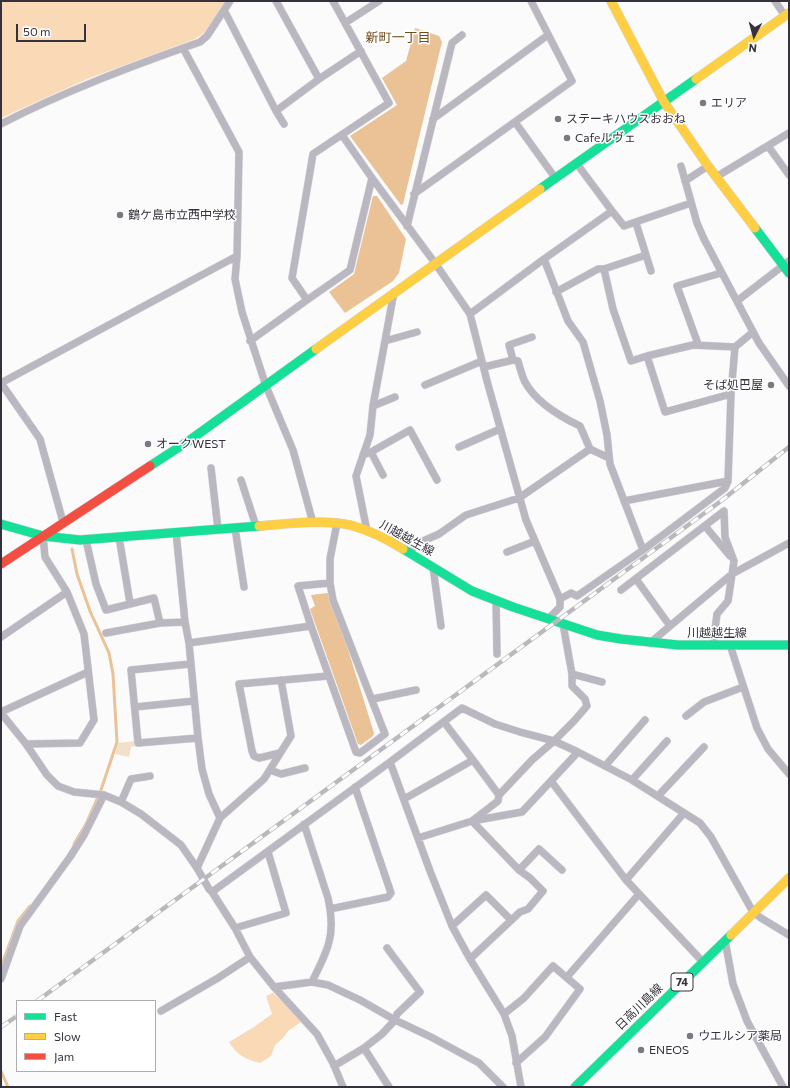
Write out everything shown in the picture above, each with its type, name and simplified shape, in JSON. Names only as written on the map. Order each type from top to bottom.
[{"type":"street","points":[[1,124],[114,73],[200,42],[207,36],[230,1]]},
{"type":"street","points":[[276,1],[319,79]]},
{"type":"street","points":[[307,300],[292,278],[313,154],[389,103],[333,1]]},
{"type":"street","points":[[345,23],[379,1]]},
{"type":"street","points":[[414,194],[572,81],[531,1]]},
{"type":"street","points":[[611,1],[664,102],[716,177],[787,267],[737,301]]},
{"type":"street","points":[[1,564],[190,440],[394,292],[556,179],[787,14],[775,1]]},
{"type":"street","points":[[224,10],[284,124]]},
{"type":"street","points":[[407,226],[452,43],[462,35]]},
{"type":"street","points":[[433,119],[548,35]]},
{"type":"street","points":[[183,48],[239,152],[237,256],[235,279],[250,340],[266,386],[293,450],[313,523]]},
{"type":"street","points":[[276,111],[319,79],[361,51]]},
{"type":"street","points":[[515,122],[556,179]]},
{"type":"street","points":[[716,177],[789,133]]},
{"type":"street","points":[[342,135],[470,314],[519,498],[526,520],[560,599],[560,607],[548,619]]},
{"type":"street","points":[[768,146],[789,175]]},
{"type":"street","points":[[577,164],[624,226],[691,203]]},
{"type":"street","points":[[681,166],[699,228],[721,273],[753,332],[789,386]]},
{"type":"street","points":[[685,181],[708,166]]},
{"type":"street","points":[[250,340],[350,270],[372,178]]},
{"type":"street","points":[[470,314],[612,211]]},
{"type":"street","points":[[636,223],[651,271]]},
{"type":"street","points":[[556,292],[598,269],[604,269],[646,255]]},
{"type":"street","points":[[63,522],[40,439],[1,383],[237,256]]},
{"type":"street","points":[[544,259],[568,321],[583,342],[600,401],[607,435],[609,458],[643,550]]},
{"type":"street","points":[[604,269],[613,309],[631,361],[698,344],[735,347],[753,332]]},
{"type":"street","points":[[698,344],[677,286],[721,273]]},
{"type":"street","points":[[367,530],[356,476],[370,435],[373,406],[394,292]]},
{"type":"street","points":[[385,341],[417,332]]},
{"type":"street","points":[[513,360],[509,345],[532,337]]},
{"type":"street","points":[[560,599],[571,594],[577,596],[643,550],[725,488],[728,481],[731,394],[735,347]]},
{"type":"street","points":[[647,356],[665,412],[731,394]]},
{"type":"street","points":[[425,385],[483,364],[513,360],[518,361],[525,382],[534,394],[563,418],[580,426],[590,450],[609,458]]},
{"type":"street","points":[[373,406],[395,397]]},
{"type":"street","points":[[459,447],[500,429]]},
{"type":"street","points":[[362,455],[371,452],[410,430],[437,480]]},
{"type":"street","points":[[411,553],[414,545],[439,534],[466,515],[519,498],[590,450]]},
{"type":"street","points":[[371,452],[383,475]]},
{"type":"street","points":[[211,468],[218,529]]},
{"type":"street","points":[[241,480],[256,526]]},
{"type":"street","points":[[624,501],[728,481]]},
{"type":"street","points":[[621,590],[724,511],[725,537],[734,561],[728,601],[717,614],[713,645]]},
{"type":"street","name":"川越越生線","points":[[1,524],[43,536],[80,540],[256,526],[313,523],[337,523],[350,525],[367,530],[411,553],[472,591],[496,601],[597,635],[650,643],[678,645],[788,647]]},
{"type":"street","points":[[330,583],[298,586],[328,676],[356,752],[360,753],[385,734],[373,699],[333,600],[330,583],[330,559],[337,523]]},
{"type":"street","points":[[705,526],[734,561]]},
{"type":"street","points":[[235,528],[244,587]]},
{"type":"street","points":[[176,532],[202,769],[209,794],[220,818]]},
{"type":"street","points":[[26,744],[80,743],[94,720],[84,634],[67,592],[45,557],[43,536]]},
{"type":"street","points":[[119,537],[130,603]]},
{"type":"street","points":[[86,540],[96,584],[106,610],[154,598],[160,623]]},
{"type":"street","points":[[507,552],[535,541]]},
{"type":"street","points":[[650,643],[732,574],[789,543]]},
{"type":"street","points":[[433,567],[441,626]]},
{"type":"street","points":[[636,579],[670,626]]},
{"type":"street","points":[[1,637],[67,592]]},
{"type":"street","points":[[496,601],[497,654]]},
{"type":"street","points":[[106,633],[160,623],[185,622]]},
{"type":"street","points":[[472,820],[498,801],[499,795],[532,760],[574,721],[587,706],[585,699],[572,686],[572,674],[563,624]]},
{"type":"street","points":[[189,643],[311,626]]},
{"type":"street","points":[[730,645],[760,735],[768,749],[789,774]]},
{"type":"street","points":[[190,664],[131,670],[138,743],[198,738]]},
{"type":"street","points":[[88,672],[1,713],[26,744],[47,775],[58,786],[74,792],[104,795],[122,802],[141,814],[181,845],[235,928],[250,957],[274,987],[317,1034],[343,1087]]},
{"type":"street","points":[[572,674],[602,682]]},
{"type":"street","points":[[280,753],[259,758],[254,756],[238,684],[328,676]]},
{"type":"street","points":[[197,868],[220,818],[264,779],[291,736],[281,680]]},
{"type":"street","points":[[686,716],[704,702],[743,687]]},
{"type":"street","points":[[373,699],[416,690]]},
{"type":"street","points":[[135,707],[194,701]]},
{"type":"street","points":[[212,892],[462,708],[495,724],[554,741],[578,752],[632,780],[700,823],[711,837],[753,912],[760,918],[789,935]]},
{"type":"street","points":[[605,766],[645,720]]},
{"type":"street","points":[[444,722],[499,795]]},
{"type":"street","points":[[632,780],[667,741]]},
{"type":"street","points":[[658,796],[704,747]]},
{"type":"street","points":[[418,838],[472,820],[522,812],[578,752]]},
{"type":"street","points":[[404,799],[473,760]]},
{"type":"street","points":[[390,762],[452,926],[470,959],[504,1014],[512,1036],[521,1087]]},
{"type":"street","points":[[270,770],[280,774],[305,768]]},
{"type":"street","points":[[122,802],[131,779],[150,776]]},
{"type":"street","points":[[551,781],[626,880],[703,962]]},
{"type":"street","points":[[330,909],[388,897],[391,893],[355,787]]},
{"type":"street","points":[[1,979],[20,926],[70,858],[104,795]]},
{"type":"street","points":[[626,880],[684,813]]},
{"type":"street","points":[[470,959],[520,912],[528,909],[543,891],[530,878],[519,870],[472,820]]},
{"type":"street","points":[[304,824],[328,898],[331,922],[329,941],[312,982]]},
{"type":"street","points":[[519,870],[539,849],[562,870]]},
{"type":"street","points":[[235,928],[286,913],[268,852]]},
{"type":"street","name":"日高川島線","points":[[575,1087],[789,878]]},
{"type":"street","points":[[567,978],[640,894]]},
{"type":"street","points":[[452,926],[486,895],[511,920]]},
{"type":"street","points":[[725,940],[733,984],[747,1021],[783,1086]]},
{"type":"street","points":[[334,1066],[364,1048],[382,1034],[395,1020],[397,1014],[420,992],[387,948]]},
{"type":"street","points":[[161,1011],[218,978],[250,957]]},
{"type":"street","points":[[504,1014],[524,998],[553,966],[580,990],[545,1037],[516,1063]]},
{"type":"street","points":[[274,987],[312,982],[328,985],[360,1000],[395,1020],[431,1037],[479,1063],[503,1087]]},
{"type":"street","points":[[364,1048],[389,1087]]},
{"type":"shaded area","points":[[1,1],[227,1],[204,33],[195,39],[87,79],[1,118]]},
{"type":"shaded area","points":[[415,28],[439,36],[442,42],[403,204],[401,205],[350,136],[397,105],[382,78],[406,61]]},
{"type":"shaded area","points":[[373,196],[377,196],[406,239],[399,273],[393,281],[345,313],[329,292],[354,274]]},
{"type":"shaded area","points":[[328,593],[330,603],[341,627],[374,733],[373,736],[361,745],[358,744],[310,609],[315,606],[311,595]]},
{"type":"shaded area","points":[[135,741],[136,746],[131,747],[129,757],[115,754],[118,743]]},
{"type":"shaded area","points":[[273,993],[301,1022],[288,1031],[275,1045],[271,1056],[260,1063],[242,1056],[229,1042],[272,1014],[266,996]]},
{"type":"waterway","points":[[72,549],[77,574],[90,611],[109,653],[113,674],[117,742],[101,790],[86,824],[74,844]]},
{"type":"waterway","points":[[1,967],[18,921],[30,906]]},
{"type":"waterway","points":[[1,1071],[8,1087]]},
{"type":"railway","points":[[38,1000],[721,501],[789,447]]},
{"type":"railway","points":[[1,1027],[16,1017]]},
{"type":"traffic: fast","points":[[540,189],[696,79]]},
{"type":"traffic: fast","points":[[755,228],[789,273]]},
{"type":"traffic: fast","points":[[150,466],[190,440],[316,349]]},
{"type":"traffic: fast","points":[[1,524],[43,536],[80,540],[259,526]]},
{"type":"traffic: fast","points":[[403,549],[472,591],[513,607],[597,635],[678,645],[789,645]]},
{"type":"traffic: fast","points":[[575,1087],[731,935]]},
{"type":"traffic: slow","points":[[611,1],[664,102],[708,166],[755,228]]},
{"type":"traffic: slow","points":[[696,79],[789,13]]},
{"type":"traffic: slow","points":[[316,349],[540,189]]},
{"type":"traffic: slow","points":[[259,526],[305,522],[340,523],[371,532],[403,549]]},
{"type":"traffic: slow","points":[[731,935],[789,878]]},
{"type":"traffic: jam","points":[[1,564],[150,466]]},
{"type":"place","name":"エリア","points":[[703,103]]},
{"type":"place","name":"ステーキハウスおおね","points":[[558,119]]},
{"type":"place","name":"Cafeルヴェ","points":[[567,138]]},
{"type":"place","name":"鶴ケ島市立西中学校","points":[[120,215]]},
{"type":"place","name":"そば処巴屋","points":[[771,385]]},
{"type":"place","name":"オークWEST","points":[[148,444]]},
{"type":"place","name":"ウエルシア薬局","points":[[690,1036]]},
{"type":"place","name":"ENEOS","points":[[641,1050]]},
{"type":"district","name":"新町一丁目","points":[[398,38]]}]
